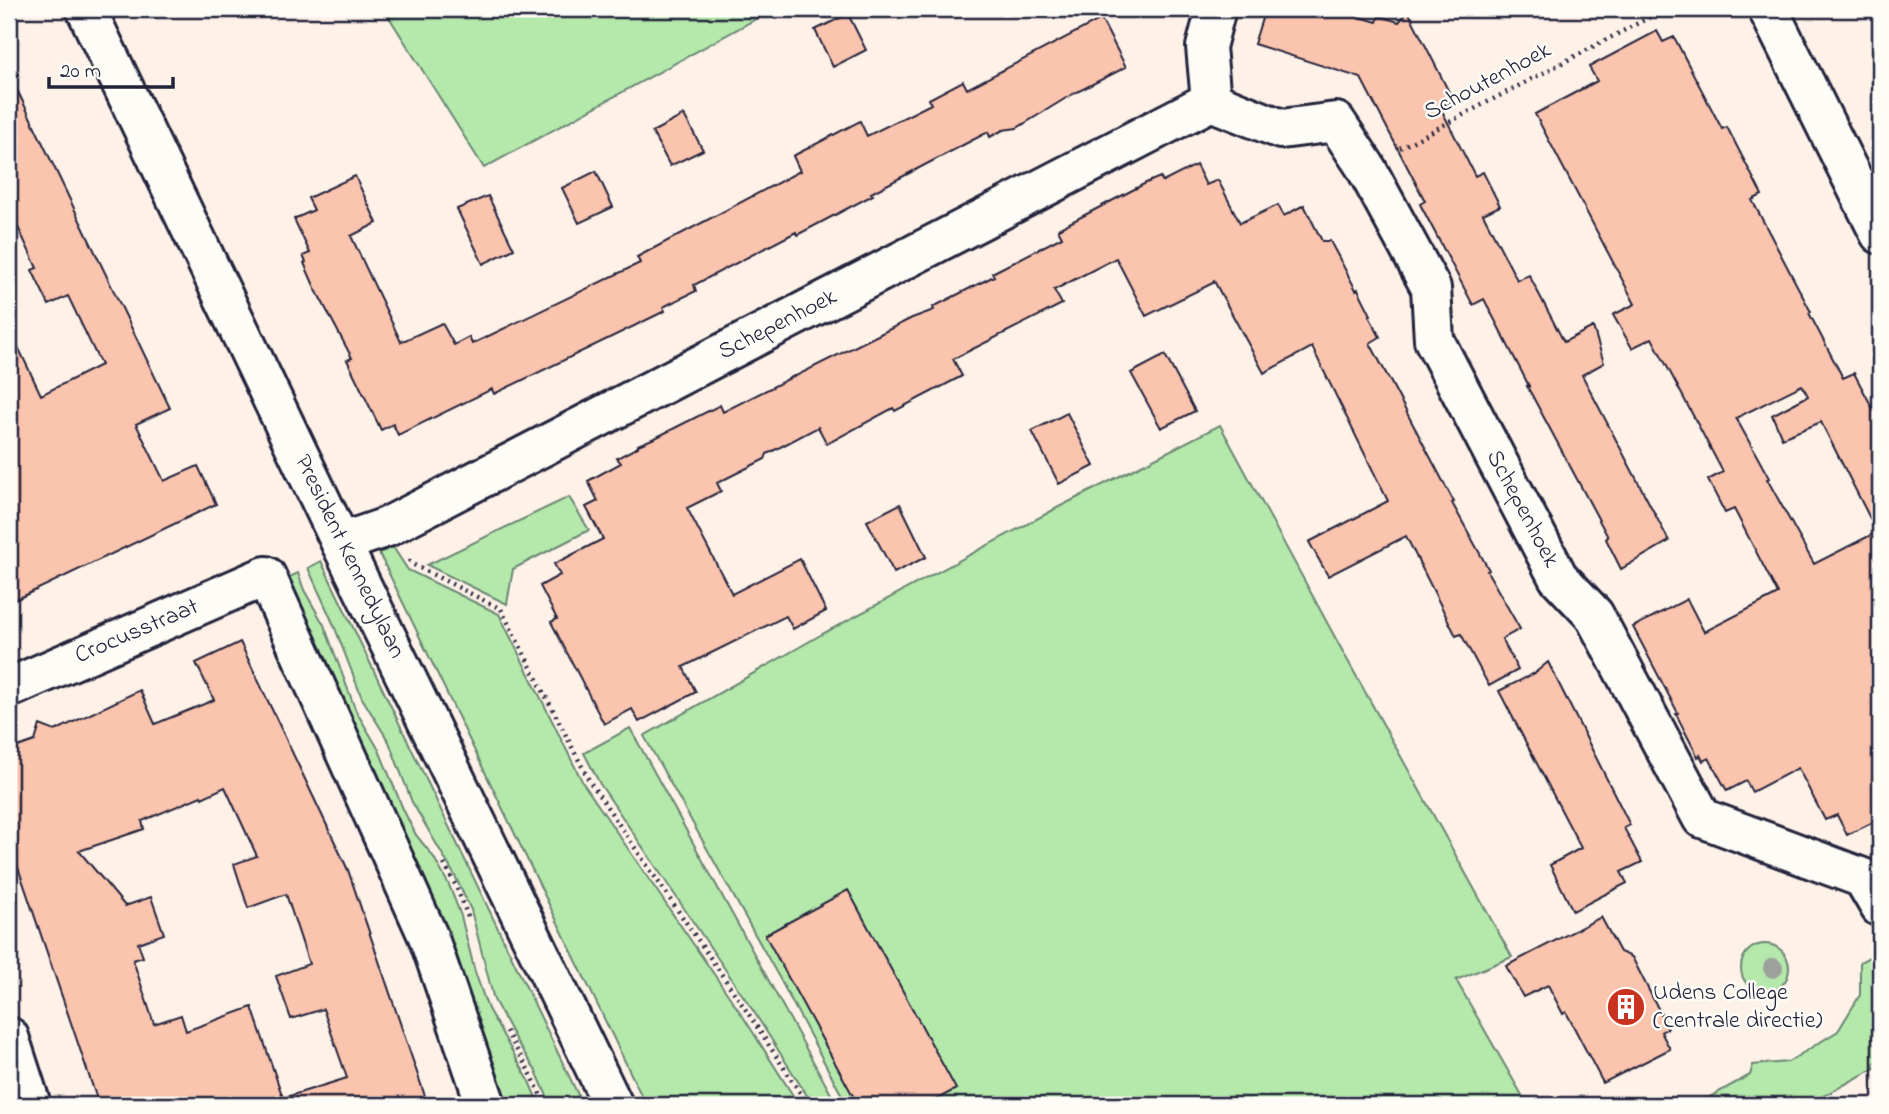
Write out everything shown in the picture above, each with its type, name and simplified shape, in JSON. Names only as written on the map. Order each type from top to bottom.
[{"type":"street","name":"President Kennedylaan","points":[[86,9],[613,1105]]},
{"type":"street","points":[[1211,101],[1206,47],[1216,9]]},
{"type":"street","points":[[1768,9],[1880,234]]},
{"type":"street","name":"Schepenhoek","points":[[341,543],[387,527],[1211,101],[1280,129],[1336,122],[1365,166],[1431,288],[1434,340],[1558,577],[1594,615],[1702,818],[1863,878],[1880,907]]},
{"type":"street","name":"Crocusstraat","points":[[9,688],[266,576],[428,936],[486,1105]]},
{"type":"street","points":[[9,1037],[31,1105]]},
{"type":"path","name":"Schoutenhoek","points":[[1365,166],[1665,9]]},
{"type":"path","points":[[387,527],[412,564],[501,609],[590,782],[808,1105]]},
{"type":"green space","points":[[384,9],[774,9],[484,168]]},
{"type":"green space","points":[[1220,425],[1512,957],[1456,980],[1527,1104],[847,1105],[644,736],[824,633],[1057,508]]},
{"type":"green space","points":[[569,497],[589,530],[513,569],[507,604],[427,565]]},
{"type":"green space","points":[[393,547],[408,570],[499,614],[583,783],[744,1018],[799,1105],[646,1105],[379,553]]},
{"type":"green space","points":[[321,561],[583,1105],[551,1105],[536,1071],[494,1000],[471,910],[455,876],[412,802],[389,742],[362,698],[308,568]]},
{"type":"green space","points":[[298,573],[304,590],[324,625],[356,711],[379,750],[403,809],[416,835],[433,856],[449,885],[461,916],[475,972],[488,1009],[528,1079],[539,1105],[503,1105],[438,915],[374,767],[285,579]]},
{"type":"green space","points":[[630,728],[837,1105],[813,1105],[754,1012],[600,784],[584,753]]},
{"type":"green space","points":[[1765,944],[1782,951],[1789,968],[1782,985],[1765,992],[1748,985],[1741,968],[1748,951]]},
{"type":"green space","points":[[1880,951],[1880,1060],[1873,1064],[1875,1068],[1807,1105],[1695,1105],[1750,1075],[1753,1065],[1788,1062],[1838,1031],[1860,995],[1860,962]]},
{"type":"building","points":[[1265,9],[1334,9],[1377,22],[1379,16],[1399,22],[1408,11],[1453,100],[1440,107],[1475,176],[1483,172],[1500,206],[1483,214],[1517,280],[1529,275],[1564,342],[1593,327],[1604,363],[1582,375],[1669,541],[1621,569],[1606,539],[1608,537],[1484,299],[1473,305],[1420,204],[1425,201],[1361,78],[1254,44]]},
{"type":"building","points":[[848,14],[866,50],[833,67],[815,30]]},
{"type":"building","points":[[1101,19],[1126,67],[1071,95],[1017,128],[1003,130],[990,137],[988,132],[797,235],[796,232],[694,285],[696,291],[663,307],[665,311],[494,394],[492,389],[398,435],[393,424],[381,430],[347,360],[352,358],[304,263],[306,262],[303,256],[310,253],[294,219],[314,210],[308,198],[355,176],[377,223],[351,236],[401,342],[442,323],[454,345],[469,337],[472,344],[640,263],[637,257],[800,171],[793,156],[860,121],[867,136],[931,104],[929,99],[963,81],[967,89]]},
{"type":"building","points":[[1657,31],[1663,42],[1674,37],[1722,129],[1727,127],[1762,195],[1752,200],[1843,378],[1854,373],[1880,422],[1880,819],[1847,835],[1837,815],[1825,820],[1798,768],[1752,792],[1746,781],[1727,791],[1709,758],[1703,761],[1700,755],[1698,757],[1633,627],[1687,599],[1704,632],[1778,594],[1734,509],[1725,513],[1708,480],[1723,472],[1652,338],[1632,348],[1613,315],[1635,304],[1535,114],[1597,81],[1589,67]],"holes":[[[1802,385],[1808,396],[1772,415],[1782,438],[1821,422],[1877,532],[1814,564],[1736,418]]]},
{"type":"building","points":[[9,73],[170,408],[136,424],[164,481],[198,466],[216,504],[9,603],[9,328],[41,395],[101,365],[68,296],[49,305],[32,270],[37,268],[9,208]]},
{"type":"building","points":[[684,115],[703,150],[670,166],[652,132]]},
{"type":"building","points":[[1196,165],[1206,185],[1218,180],[1240,223],[1278,205],[1284,216],[1304,205],[1322,241],[1330,241],[1356,290],[1358,289],[1380,337],[1370,343],[1489,570],[1487,571],[1520,629],[1502,639],[1518,670],[1489,686],[1461,634],[1456,636],[1406,536],[1328,576],[1309,542],[1388,501],[1312,347],[1264,373],[1214,281],[1146,316],[1116,258],[1054,290],[1062,304],[953,359],[962,376],[895,411],[893,408],[827,444],[818,427],[767,454],[765,459],[717,483],[721,491],[687,508],[732,594],[800,559],[826,611],[793,629],[786,616],[683,667],[696,692],[639,722],[632,709],[604,724],[551,622],[557,619],[540,586],[560,575],[554,564],[603,539],[586,507],[598,501],[588,481],[621,463],[617,458],[638,445],[720,405],[723,412],[912,318],[934,310],[933,307],[994,276],[992,273],[1062,237],[1058,229],[1146,183],[1160,177],[1163,182]]},
{"type":"building","points":[[596,171],[613,207],[579,223],[562,188]]},
{"type":"building","points":[[488,196],[514,249],[483,264],[457,209]]},
{"type":"building","points":[[1165,355],[1195,411],[1161,428],[1131,373]]},
{"type":"building","points":[[1067,413],[1094,466],[1059,484],[1032,431]]},
{"type":"building","points":[[900,504],[926,557],[894,573],[867,521]]},
{"type":"building","points":[[240,642],[348,870],[428,1105],[99,1105],[9,841],[9,750],[35,741],[40,725],[55,731],[140,690],[155,724],[214,700],[196,663]],"holes":[[[225,787],[257,856],[234,864],[248,908],[286,894],[309,964],[276,976],[291,1019],[323,1009],[347,1078],[283,1098],[252,1007],[186,1031],[181,1015],[154,1024],[133,960],[143,957],[138,943],[164,934],[151,897],[125,906],[79,851],[144,829],[142,821]]]},
{"type":"building","points":[[1548,662],[1630,825],[1624,828],[1642,862],[1621,872],[1627,883],[1573,911],[1550,865],[1581,848],[1499,691],[1535,673]]},
{"type":"building","points":[[848,890],[956,1089],[926,1105],[858,1105],[765,935]]},
{"type":"building","name":"Udens College (centrale directie)","points":[[1601,917],[1620,952],[1632,957],[1668,1028],[1661,1032],[1670,1049],[1603,1083],[1566,1012],[1563,1014],[1548,985],[1523,997],[1506,966]]},
{"type":"place","name":"Udens College (centrale directie)","points":[[1626,1007]]}]
